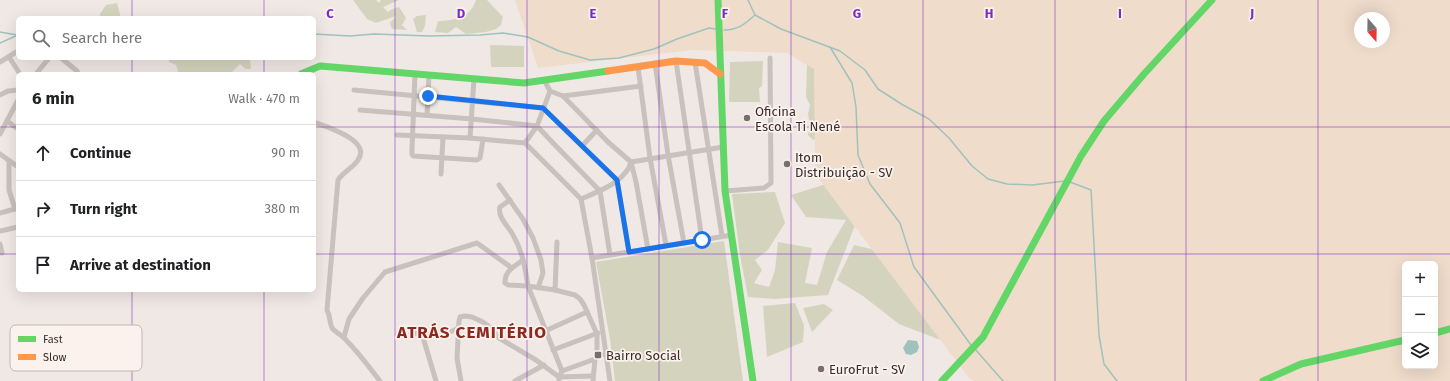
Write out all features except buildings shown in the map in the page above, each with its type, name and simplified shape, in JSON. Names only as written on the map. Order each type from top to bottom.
[{"type":"street","points":[[718,0],[725,191],[753,381]]},
{"type":"street","points":[[942,381],[983,337],[1081,156],[1104,121],[1144,74],[1212,0]]},
{"type":"street","points":[[0,62],[16,52]]},
{"type":"street","points":[[9,57],[19,72]]},
{"type":"street","points":[[725,191],[764,188],[770,183],[770,58]]},
{"type":"street","points":[[38,72],[47,60]]},
{"type":"street","points":[[63,60],[77,72]]},
{"type":"street","points":[[306,72],[320,66],[524,83],[676,61],[705,63],[720,74]]},
{"type":"street","points":[[676,61],[688,152],[702,240]]},
{"type":"street","points":[[695,62],[722,236]]},
{"type":"street","points":[[655,64],[668,155],[684,243]]},
{"type":"street","points":[[638,67],[650,158],[666,245]]},
{"type":"street","points":[[415,74],[412,135],[413,156],[477,160],[480,158],[483,139]]},
{"type":"street","points":[[427,115],[429,75]]},
{"type":"street","points":[[470,138],[474,79]]},
{"type":"street","points":[[544,80],[550,91],[563,96],[631,162],[648,249]]},
{"type":"street","points":[[563,96],[641,86]]},
{"type":"street","points":[[0,95],[8,91],[16,90]]},
{"type":"street","points":[[354,90],[473,100],[543,108],[617,180],[629,252]]},
{"type":"street","points":[[525,143],[537,126],[550,91]]},
{"type":"street","points":[[0,134],[16,109]]},
{"type":"street","points":[[360,110],[537,126],[600,191],[610,255]]},
{"type":"street","points":[[7,121],[16,128]]},
{"type":"street","points":[[316,123],[354,140],[360,150],[358,160],[338,180],[327,310],[331,317],[330,322],[332,328],[344,337],[380,381]]},
{"type":"street","points":[[582,146],[597,130]]},
{"type":"street","points":[[397,134],[525,143],[581,199],[592,258],[610,381]]},
{"type":"street","points":[[441,174],[443,137]]},
{"type":"street","points":[[631,162],[723,146]]},
{"type":"street","points":[[0,154],[16,166]]},
{"type":"street","points":[[0,212],[16,209],[9,190],[9,161]]},
{"type":"street","points":[[581,199],[600,191],[617,180],[626,173],[631,162]]},
{"type":"street","points":[[498,184],[523,219],[533,238],[541,260],[543,273],[538,288]]},
{"type":"street","points":[[510,200],[500,207],[500,214],[514,236],[523,256],[528,286],[562,370],[559,379]]},
{"type":"street","points":[[0,231],[16,227]]},
{"type":"street","points":[[592,258],[732,235]]},
{"type":"street","points":[[555,290],[557,242]]},
{"type":"street","points":[[344,337],[349,319],[363,298],[385,272],[477,243],[512,268]]},
{"type":"street","points":[[0,244],[2,254]]},
{"type":"street","points":[[461,381],[457,358],[459,321],[460,317],[465,316],[472,317],[491,328],[499,338],[544,365],[559,379],[593,379],[597,334],[584,305],[575,296],[555,290],[508,285],[505,283],[507,273],[524,260]]},
{"type":"street","points":[[546,331],[587,312]]},
{"type":"street","points":[[411,333],[441,336],[459,328]]},
{"type":"street","points":[[1438,332],[1450,329]]},
{"type":"street","points":[[553,350],[603,332]]},
{"type":"street","points":[[422,334],[436,381]]},
{"type":"street","points":[[1263,381],[1301,364],[1402,341]]},
{"type":"street","points":[[562,370],[607,354]]},
{"type":"street","points":[[515,381],[544,365]]},
{"type":"street","points":[[527,375],[530,381]]},
{"type":"green space","points":[[353,0],[376,0],[379,3],[381,0],[399,0],[383,7],[388,12],[399,7],[406,18],[402,25],[407,30],[392,29],[390,23],[396,16],[376,23],[367,19]]},
{"type":"green space","points":[[476,0],[487,0],[503,17],[501,25],[496,29],[486,32],[466,34],[456,27],[448,33],[435,32],[438,21],[461,17],[474,6]]},
{"type":"green space","points":[[117,3],[120,16],[100,16],[106,5]]},
{"type":"green space","points":[[426,15],[425,26],[422,32],[417,32],[413,19],[417,16]]},
{"type":"green space","points":[[490,45],[524,46],[524,67],[491,67]]},
{"type":"green space","points":[[824,49],[819,138],[813,140],[808,135],[810,126],[808,114],[810,105],[806,97],[807,66],[802,52]]},
{"type":"green space","points":[[168,60],[250,60],[251,69],[246,69],[240,64],[232,72],[178,72],[176,65],[169,62]]},
{"type":"green space","points":[[763,61],[762,86],[759,88],[760,102],[729,102],[730,62]]},
{"type":"green space","points":[[826,184],[857,220],[828,295],[774,299],[748,297],[740,255],[732,194],[775,192],[785,223],[768,250],[755,260],[762,270],[754,283],[769,287],[775,270],[778,242],[812,248],[805,283],[817,285],[827,252],[846,220],[806,217],[791,195]]},
{"type":"green space","points":[[724,241],[743,381],[615,381],[610,339],[596,262]]},
{"type":"green space","points":[[854,245],[889,253],[957,332],[938,339],[899,324],[863,296],[837,280]]},
{"type":"green space","points":[[795,303],[804,325],[803,342],[767,357],[763,306]]},
{"type":"green space","points":[[824,304],[833,310],[812,332],[803,308]]},
{"type":"sand","points":[[515,0],[1450,0],[1450,381],[974,381],[969,378],[815,174],[814,69],[787,53],[693,50],[538,68]]},
{"type":"water","points":[[908,340],[917,341],[919,347],[917,352],[911,355],[906,354],[903,348]]},
{"type":"waterway","points":[[748,0],[755,15],[781,29],[840,51],[865,70],[878,89],[929,119],[949,138],[972,166],[988,179],[1007,184],[1032,185],[1065,181]]},
{"type":"waterway","points":[[724,30],[741,26],[755,15]]},
{"type":"waterway","points":[[316,34],[350,36],[374,34],[429,36],[503,33],[528,37],[559,51],[590,60],[619,58],[654,49],[709,28],[715,29]]},
{"type":"waterway","points":[[0,32],[16,35]]},
{"type":"waterway","points":[[0,43],[16,36]]},
{"type":"waterway","points":[[830,47],[852,83],[856,107],[858,155],[870,184],[900,223],[914,267],[971,345]]},
{"type":"waterway","points":[[1070,182],[1091,190],[1099,335],[1104,364],[1117,381]]},
{"type":"waterway","points":[[975,349],[1003,381]]},
{"type":"traffic: fast","points":[[718,0],[725,191],[753,381]]},
{"type":"traffic: fast","points":[[942,381],[983,337],[1081,156],[1104,121],[1144,74],[1212,0]]},
{"type":"traffic: fast","points":[[306,72],[320,66],[524,83],[608,71]]},
{"type":"traffic: fast","points":[[1438,332],[1450,329]]},
{"type":"traffic: fast","points":[[1263,381],[1301,364],[1402,341]]},
{"type":"traffic: slow","points":[[608,71],[676,61],[705,63],[720,74]]},
{"type":"place","name":"Oficina Escola Ti Nené","points":[[747,118]]},
{"type":"place","name":"Itom Distribuição - SV","points":[[787,164]]},
{"type":"place","name":"Bairro Social","points":[[598,355]]},
{"type":"place","name":"EuroFrut - SV","points":[[821,369]]},
{"type":"district","name":"ATRÁS CEMITÉRIO","points":[[472,332]]},
{"type":"route","points":[[428,96],[543,108],[617,180],[629,252],[702,240]]}]
